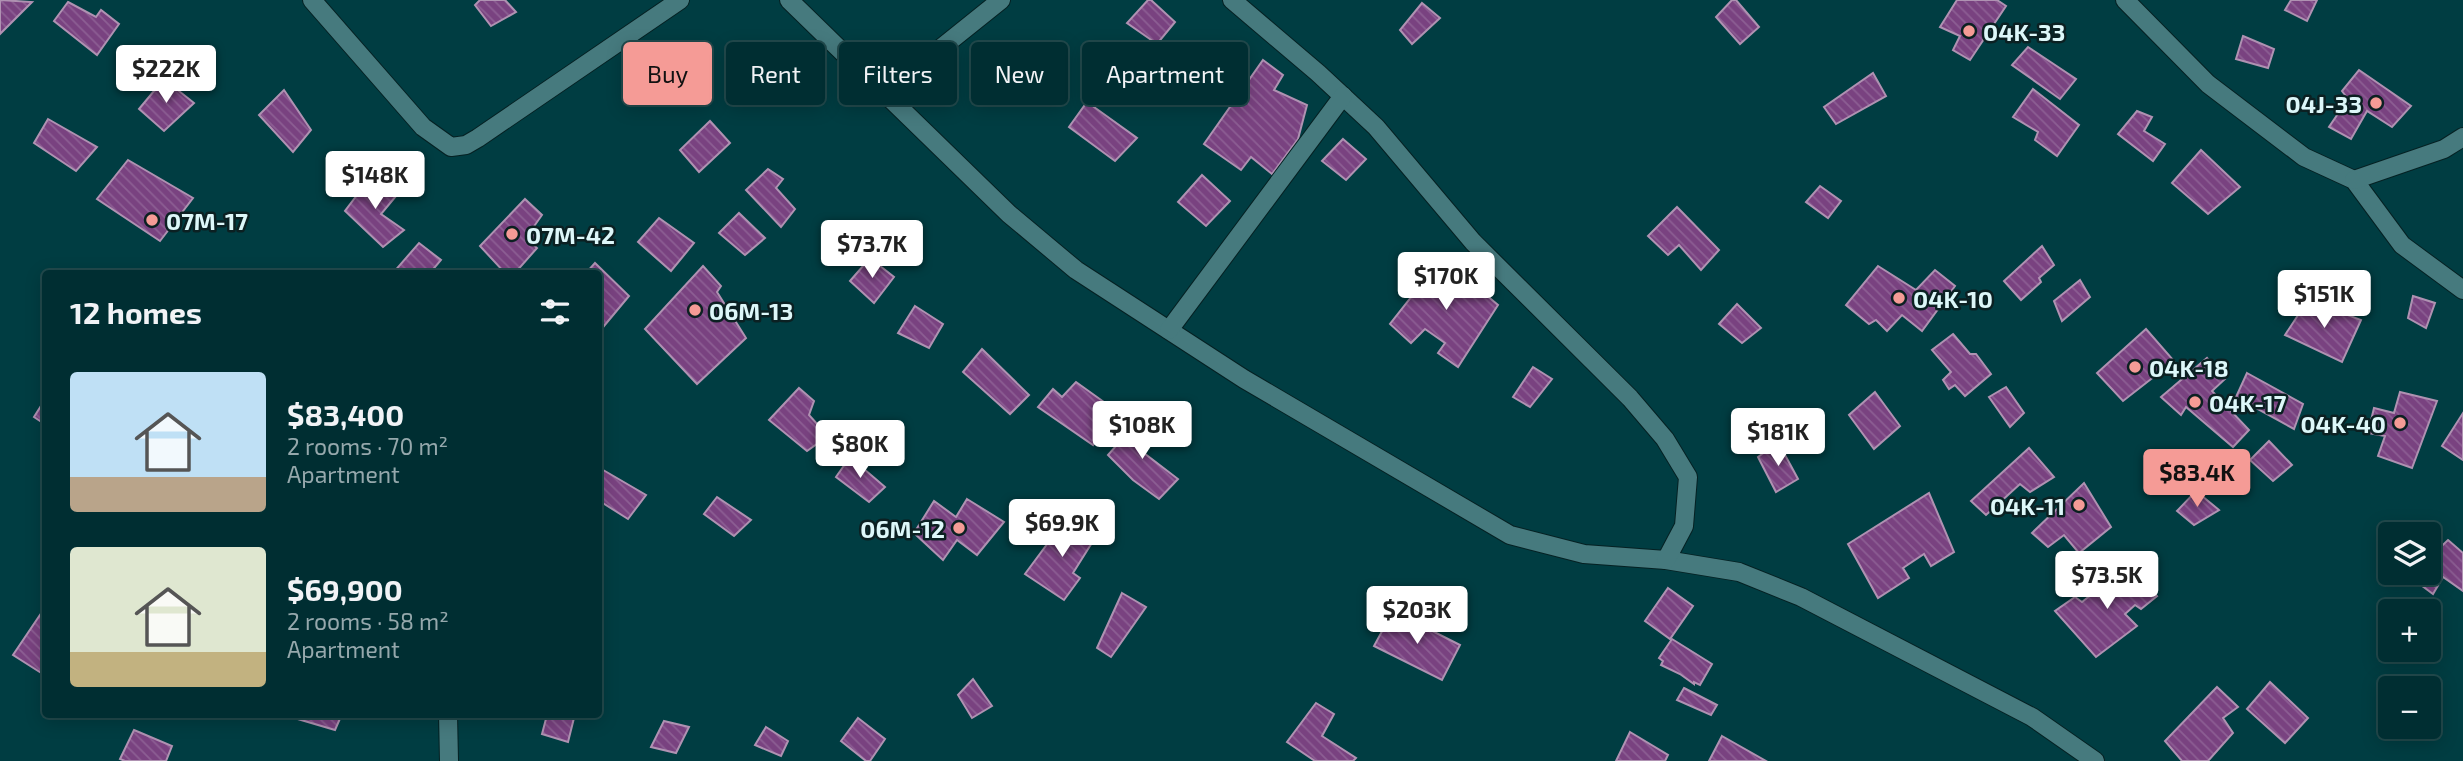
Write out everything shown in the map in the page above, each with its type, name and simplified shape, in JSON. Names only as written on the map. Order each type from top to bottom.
[{"type":"street","points":[[312,0],[423,127],[451,147],[466,145],[478,138],[680,0]]},
{"type":"street","points":[[789,0],[839,48]]},
{"type":"street","points":[[949,42],[1001,0]]},
{"type":"street","points":[[1232,0],[1261,22],[1376,127],[1473,242],[1630,398],[1665,439],[1688,477],[1684,526],[1666,560]]},
{"type":"street","points":[[1256,0],[1261,22]]},
{"type":"street","points":[[2125,0],[2208,85],[2304,157],[2354,180],[2402,245],[2463,290]]},
{"type":"street","points":[[1169,330],[1343,96]]},
{"type":"street","points":[[897,105],[1009,214],[1076,270],[1244,379],[1510,535],[1584,554],[1666,560],[1739,572],[1801,597],[2032,718],[2095,761]]},
{"type":"street","points":[[2354,180],[2444,149],[2463,137]]},
{"type":"street","points":[[448,718],[449,761]]},
{"type":"building","points":[[0,0],[32,2],[0,34]]},
{"type":"building","points":[[480,0],[505,0],[516,12],[491,26],[475,5]]},
{"type":"building","points":[[1148,0],[1175,22],[1159,42],[1154,42],[1127,23]]},
{"type":"building","points":[[1732,0],[1736,0],[1759,27],[1740,44],[1716,17]]},
{"type":"building","name":"04K-33","points":[[1957,0],[1997,0],[2006,6],[1970,60],[1953,50],[1960,36],[1940,27]]},
{"type":"building","points":[[2291,0],[2317,0],[2307,21],[2285,10]]},
{"type":"building","points":[[68,2],[96,17],[101,10],[119,24],[97,55],[54,21]]},
{"type":"building","points":[[1422,3],[1440,18],[1412,44],[1400,30]]},
{"type":"building","points":[[2243,36],[2274,49],[2268,68],[2236,59]]},
{"type":"building","points":[[2028,47],[2076,79],[2060,99],[2012,65]]},
{"type":"building","points":[[1263,60],[1283,75],[1274,90],[1307,105],[1298,139],[1272,174],[1251,157],[1241,170],[1204,144],[1231,105],[1248,105],[1248,81]]},
{"type":"building","name":"04J-33","points":[[2359,70],[2411,106],[2392,127],[2367,111],[2351,139],[2329,127],[2348,99],[2342,91]]},
{"type":"building","points":[[1873,73],[1886,96],[1836,124],[1824,107]]},
{"type":"building","points":[[164,79],[194,103],[164,131],[139,109]]},
{"type":"building","points":[[2033,89],[2079,125],[2057,156],[2035,140],[2038,132],[2013,117]]},
{"type":"building","points":[[284,90],[311,130],[293,152],[259,115]]},
{"type":"building","points":[[1085,105],[1091,105],[1137,138],[1115,161],[1069,127]]},
{"type":"building","points":[[2137,111],[2152,117],[2144,131],[2165,144],[2153,161],[2118,134]]},
{"type":"building","points":[[48,119],[97,147],[76,171],[34,143]]},
{"type":"building","points":[[710,121],[730,143],[699,172],[680,150]]},
{"type":"building","points":[[1343,139],[1366,159],[1346,180],[1322,161]]},
{"type":"building","points":[[2201,150],[2240,187],[2208,214],[2172,183]]},
{"type":"building","name":"07M-17","points":[[128,160],[193,198],[160,241],[97,199]]},
{"type":"building","points":[[768,169],[783,179],[776,188],[795,209],[781,227],[746,190]]},
{"type":"building","points":[[373,174],[396,196],[381,214],[404,230],[383,247],[345,211]]},
{"type":"building","points":[[1202,175],[1230,201],[1206,226],[1178,202]]},
{"type":"building","points":[[1820,186],[1841,201],[1828,218],[1806,202]]},
{"type":"building","name":"07M-42","points":[[525,199],[542,215],[530,232],[536,237],[530,242],[537,248],[518,270],[502,270],[480,246]]},
{"type":"building","points":[[1677,207],[1719,250],[1701,270],[1679,245],[1668,255],[1648,236]]},
{"type":"building","points":[[739,213],[765,238],[745,255],[719,233]]},
{"type":"building","points":[[659,218],[694,243],[671,271],[638,242]]},
{"type":"building","points":[[419,243],[441,260],[433,270],[396,270]]},
{"type":"building","points":[[2042,246],[2054,265],[2039,278],[2041,282],[2021,300],[2004,281]]},
{"type":"building","points":[[870,258],[894,277],[874,303],[850,281]]},
{"type":"building","points":[[1442,258],[1498,305],[1458,367],[1438,353],[1445,343],[1425,329],[1411,343],[1390,324]]},
{"type":"building","points":[[595,263],[629,296],[604,326],[602,270],[589,270]]},
{"type":"building","name":"06M-13","points":[[703,266],[721,286],[717,292],[746,338],[697,384],[645,329]]},
{"type":"building","name":"04K-10","points":[[1878,266],[1916,290],[1935,270],[1955,286],[1922,331],[1902,315],[1887,331],[1876,320],[1869,324],[1846,305]]},
{"type":"building","points":[[2080,280],[2090,297],[2062,321],[2054,301]]},
{"type":"building","points":[[2413,296],[2435,303],[2426,328],[2408,318]]},
{"type":"building","points":[[2308,300],[2361,320],[2342,362],[2285,335]]},
{"type":"building","points":[[1737,304],[1761,328],[1742,343],[1719,324]]},
{"type":"building","points":[[915,306],[943,324],[929,348],[898,333]]},
{"type":"building","name":"04K-18","points":[[2146,329],[2174,361],[2123,401],[2097,373]]},
{"type":"building","points":[[1953,334],[1970,354],[1976,354],[1991,374],[1965,396],[1955,385],[1949,389],[1943,380],[1951,372],[1932,350]]},
{"type":"building","points":[[982,349],[1029,395],[1010,414],[963,372]]},
{"type":"building","name":"04K-17","points":[[2207,358],[2225,379],[2212,391],[2249,430],[2233,447],[2186,407],[2181,415],[2161,397]]},
{"type":"building","points":[[1533,367],[1552,379],[1530,407],[1513,397]]},
{"type":"building","points":[[2247,373],[2303,404],[2294,429],[2236,397]]},
{"type":"building","points":[[1076,382],[1115,410],[1093,445],[1038,407],[1053,389],[1062,397]]},
{"type":"building","points":[[2006,387],[2024,413],[2010,427],[1989,397]]},
{"type":"building","points":[[799,388],[814,401],[809,415],[828,436],[807,451],[769,420]]},
{"type":"building","points":[[1875,392],[1900,426],[1874,449],[1849,415]]},
{"type":"building","name":"04K-40","points":[[2400,392],[2437,401],[2412,468],[2378,456],[2385,436],[2368,433],[2374,408],[2394,413]]},
{"type":"building","points":[[42,404],[42,422],[34,417]]},
{"type":"building","points":[[2463,413],[2463,460],[2442,446]]},
{"type":"building","points":[[1139,420],[1159,434],[1144,453],[1178,479],[1159,499],[1133,480],[1108,455]]},
{"type":"building","points":[[2269,441],[2292,465],[2273,481],[2250,460]]},
{"type":"building","points":[[1778,442],[1798,479],[1776,492],[1758,457]]},
{"type":"building","points":[[2029,448],[2054,477],[2030,492],[2020,484],[1986,515],[1971,501]]},
{"type":"building","points":[[850,457],[885,487],[869,502],[836,477]]},
{"type":"building","points":[[602,469],[646,495],[628,519],[602,503]]},
{"type":"building","name":"04K-11","points":[[2084,483],[2111,527],[2079,553],[2064,535],[2048,547],[2032,533]]},
{"type":"building","points":[[2196,491],[2219,510],[2194,525],[2177,511]]},
{"type":"building","points":[[1929,493],[1954,552],[1931,566],[1924,554],[1903,568],[1909,578],[1878,598],[1848,544]]},
{"type":"building","points":[[717,497],[751,520],[734,536],[704,514]]},
{"type":"building","name":"06M-12","points":[[967,499],[1004,522],[977,555],[957,540],[943,560],[914,533],[934,501],[956,517]]},
{"type":"building","points":[[1068,516],[1095,538],[1073,573],[1080,578],[1064,600],[1025,574]]},
{"type":"building","points":[[2448,540],[2463,553],[2463,591],[2443,577],[2441,580],[2441,547]]},
{"type":"building","points":[[2130,564],[2157,596],[2141,609],[2135,605],[2125,614],[2137,626],[2096,657],[2055,611],[2075,597],[2082,602]]},
{"type":"building","points":[[2421,585],[2438,585],[2433,594]]},
{"type":"building","points":[[1668,588],[1693,606],[1670,639],[1645,621]]},
{"type":"building","points":[[1122,593],[1146,607],[1111,657],[1097,648]]},
{"type":"building","points":[[1393,611],[1460,645],[1442,680],[1374,646]]},
{"type":"building","points":[[42,612],[42,673],[13,655]]},
{"type":"building","points":[[1672,639],[1712,664],[1700,685],[1661,665],[1663,661],[1659,658]]},
{"type":"building","points":[[973,679],[992,706],[972,718],[958,695]]},
{"type":"building","points":[[2270,682],[2308,718],[2285,743],[2247,709]]},
{"type":"building","points":[[2217,687],[2238,707],[2223,718],[2233,733],[2208,761],[2182,761],[2165,741]]},
{"type":"building","points":[[1684,688],[1717,705],[1711,715],[1677,700]]},
{"type":"building","points":[[1316,703],[1334,714],[1322,736],[1356,758],[1353,761],[1315,761],[1287,742]]},
{"type":"building","points":[[294,718],[340,718],[335,730]]},
{"type":"building","points":[[546,718],[574,718],[568,742],[542,734]]},
{"type":"building","points":[[858,718],[885,739],[870,761],[866,761],[841,741]]},
{"type":"building","points":[[664,721],[689,727],[676,753],[651,747]]},
{"type":"building","points":[[766,727],[788,741],[781,756],[755,745]]},
{"type":"building","points":[[134,730],[172,746],[166,761],[120,759]]},
{"type":"building","points":[[1630,732],[1668,755],[1665,761],[1616,761]]},
{"type":"building","points":[[1722,736],[1766,761],[1709,761]]},
{"type":"place","name":"04K-33","points":[[1969,31]]},
{"type":"place","name":"04J-33","points":[[2376,103]]},
{"type":"place","name":"07M-17","points":[[152,220]]},
{"type":"place","name":"07M-42","points":[[512,234]]},
{"type":"place","name":"04K-10","points":[[1899,298]]},
{"type":"place","name":"06M-13","points":[[695,310]]},
{"type":"place","name":"04K-18","points":[[2135,367]]},
{"type":"place","name":"04K-17","points":[[2195,402]]},
{"type":"place","name":"04K-40","points":[[2400,423]]},
{"type":"place","name":"04K-11","points":[[2079,505]]},
{"type":"place","name":"06M-12","points":[[959,528]]}]
